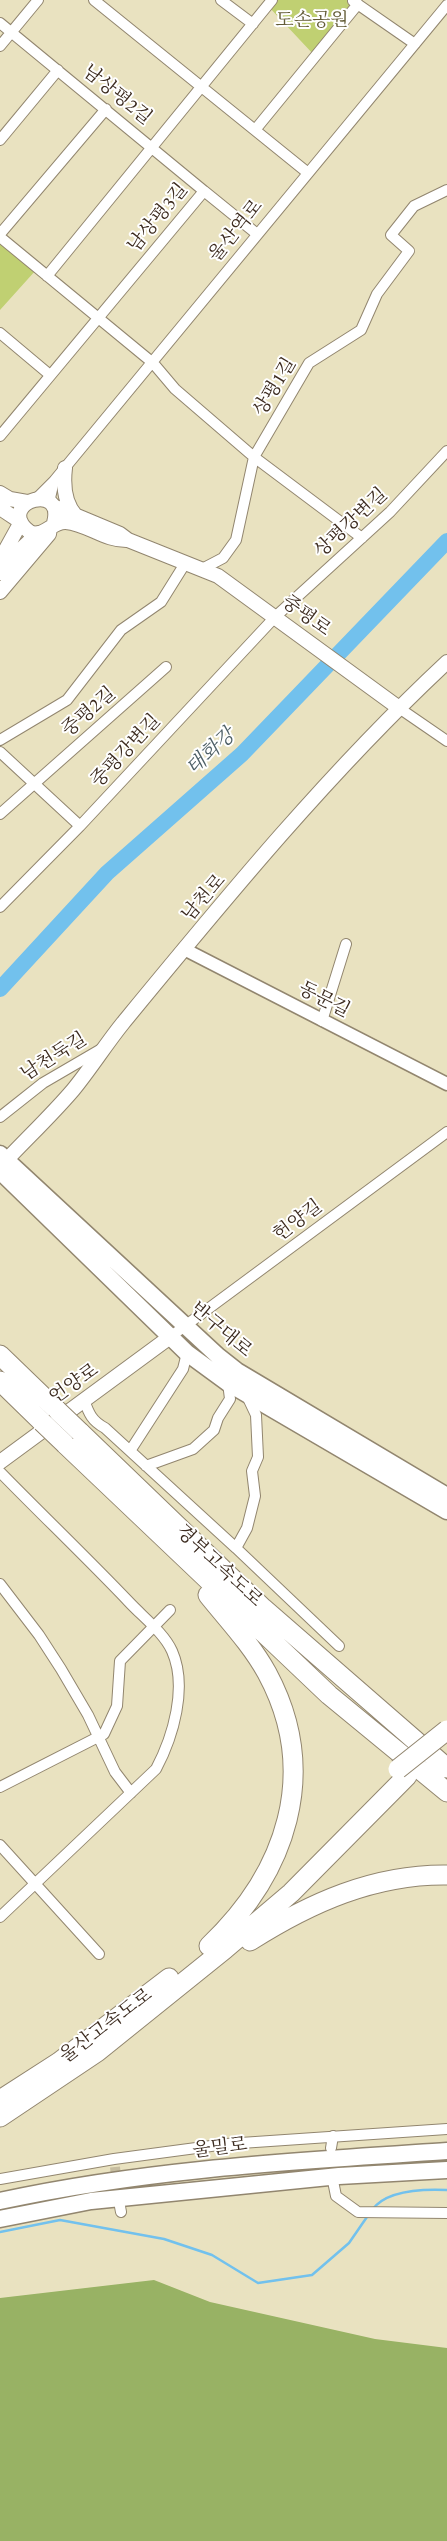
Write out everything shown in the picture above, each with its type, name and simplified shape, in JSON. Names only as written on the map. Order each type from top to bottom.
[{"type":"highway","name":"경부고속도로","points":[[0,1355],[263,1608],[447,1768]]},
{"type":"highway","name":"경부고속도로","points":[[0,1381],[153,1529],[330,1694],[447,1792]]},
{"type":"highway","points":[[153,1529],[258,1658],[279,1698],[291,1747],[293,1774],[290,1808],[273,1862],[249,1902],[209,1946]]},
{"type":"highway","points":[[209,1946],[287,1882],[447,1730]]},
{"type":"highway","points":[[178,1988],[290,1893],[403,1773],[447,1742]]},
{"type":"highway","points":[[178,1988],[271,1928],[333,1896],[385,1881],[447,1875]]},
{"type":"highway","name":"울산고속도로","points":[[0,2100],[66,2057],[209,1946]]},
{"type":"highway","name":"울산고속도로","points":[[0,2117],[97,2052],[178,1988]]},
{"type":"main road","points":[[65,468],[63,484],[70,509],[76,516]]},
{"type":"main road","points":[[0,494],[10,499],[41,502],[120,534],[128,540]]},
{"type":"main road","points":[[0,560],[21,522],[21,511],[41,502]]},
{"type":"main road","points":[[0,573],[21,549],[47,528],[55,512],[41,502]]},
{"type":"main road","points":[[0,508],[21,522],[29,531],[73,524],[117,541],[128,540]]},
{"type":"main road","points":[[0,592],[50,534],[47,528]]},
{"type":"main road","name":"중평로","points":[[128,540],[202,569],[240,590],[399,708]]},
{"type":"main road","name":"남천로","points":[[2,1163],[75,1088],[104,1047],[184,950],[399,708],[447,662]]},
{"type":"main road","name":"반구대로","points":[[2,1163],[184,1327],[237,1371],[447,1496]]},
{"type":"main road","name":"반구대로","points":[[2,1163],[187,1353],[228,1383],[447,1511]]},
{"type":"main road","name":"언양로","points":[[0,1462],[170,1337]]},
{"type":"main road","name":"울밀로","points":[[0,2201],[57,2189],[245,2164],[447,2151]]},
{"type":"main road","name":"울밀로","points":[[0,2219],[91,2201],[339,2176],[447,2170]]},
{"type":"street","points":[[0,46],[38,0]]},
{"type":"street","points":[[94,0],[308,173]]},
{"type":"street","points":[[221,0],[253,24]]},
{"type":"street","points":[[47,276],[272,0]]},
{"type":"street","points":[[255,130],[355,2],[415,44]]},
{"type":"street","name":"울산역로","points":[[41,502],[54,481],[447,6]]},
{"type":"street","name":"남상평2길","points":[[0,23],[153,147]]},
{"type":"street","name":"남상평2길","points":[[0,140],[58,70]]},
{"type":"street","points":[[106,109],[0,236],[153,363],[175,389],[254,457],[362,538]]},
{"type":"street","name":"남상평3길","points":[[0,436],[204,191],[153,147]]},
{"type":"street","name":"상평1길","points":[[202,569],[223,558],[236,540],[254,457],[309,363],[361,330],[377,294],[409,251],[391,235],[414,206],[447,190]]},
{"type":"street","points":[[204,191],[257,234]]},
{"type":"street","points":[[0,333],[50,375]]},
{"type":"street","name":"상평강변길","points":[[280,620],[390,512],[447,450]]},
{"type":"street","name":"중평2길","points":[[0,740],[67,700],[121,630],[161,602],[186,562]]},
{"type":"street","name":"중평강변길","points":[[0,907],[280,620]]},
{"type":"street","name":"중평2길","points":[[0,814],[166,667]]},
{"type":"street","points":[[399,708],[447,741]]},
{"type":"street","points":[[0,752],[80,826]]},
{"type":"street","points":[[322,1021],[346,944]]},
{"type":"street","name":"동문길","points":[[184,950],[447,1084]]},
{"type":"street","name":"남천둑길","points":[[0,1117],[44,1083],[104,1047]]},
{"type":"street","name":"헌양길","points":[[170,1337],[447,1132]]},
{"type":"street","points":[[130,1451],[183,1369],[187,1353]]},
{"type":"street","points":[[146,1466],[194,1449],[214,1430],[218,1418],[230,1399],[228,1383]]},
{"type":"street","points":[[236,1548],[247,1528],[253,1505],[255,1490],[252,1471],[258,1457],[256,1415],[246,1393]]},
{"type":"street","points":[[84,1400],[91,1418],[236,1548],[340,1646]]},
{"type":"street","points":[[0,1472],[154,1628],[172,1650],[176,1666],[178,1707],[162,1757],[156,1769],[36,1885],[0,1917]]},
{"type":"street","points":[[0,1584],[39,1635],[61,1669],[88,1715],[114,1772],[131,1793]]},
{"type":"street","points":[[0,1787],[104,1734],[117,1706],[120,1661],[170,1610]]},
{"type":"street","points":[[0,1845],[99,1954]]},
{"type":"street","points":[[0,2179],[114,2163],[226,2144],[447,2129]]},
{"type":"street","points":[[331,2148],[333,2136]]},
{"type":"street","points":[[333,2181],[336,2196],[358,2212],[447,2213]]},
{"type":"street","points":[[119,2201],[121,2212]]},
{"type":"green space","name":"도손공원","points":[[272,0],[349,0],[354,4],[314,55],[268,6]]},
{"type":"green space","points":[[0,241],[36,270],[0,310]]},
{"type":"green space","points":[[154,2280],[210,2302],[375,2339],[447,2348],[447,2541],[0,2541],[0,2298]]},
{"type":"waterway","name":"태화강","points":[[0,989],[107,873],[242,754],[447,541]]},
{"type":"waterway","points":[[372,2210],[378,2203],[387,2198],[406,2192],[447,2190]]},
{"type":"waterway","points":[[0,2232],[60,2220],[164,2239],[212,2255],[258,2283],[312,2275],[349,2243],[369,2214]]},
{"type":"tunnel","points":[[115,2167],[117,2185]]}]
